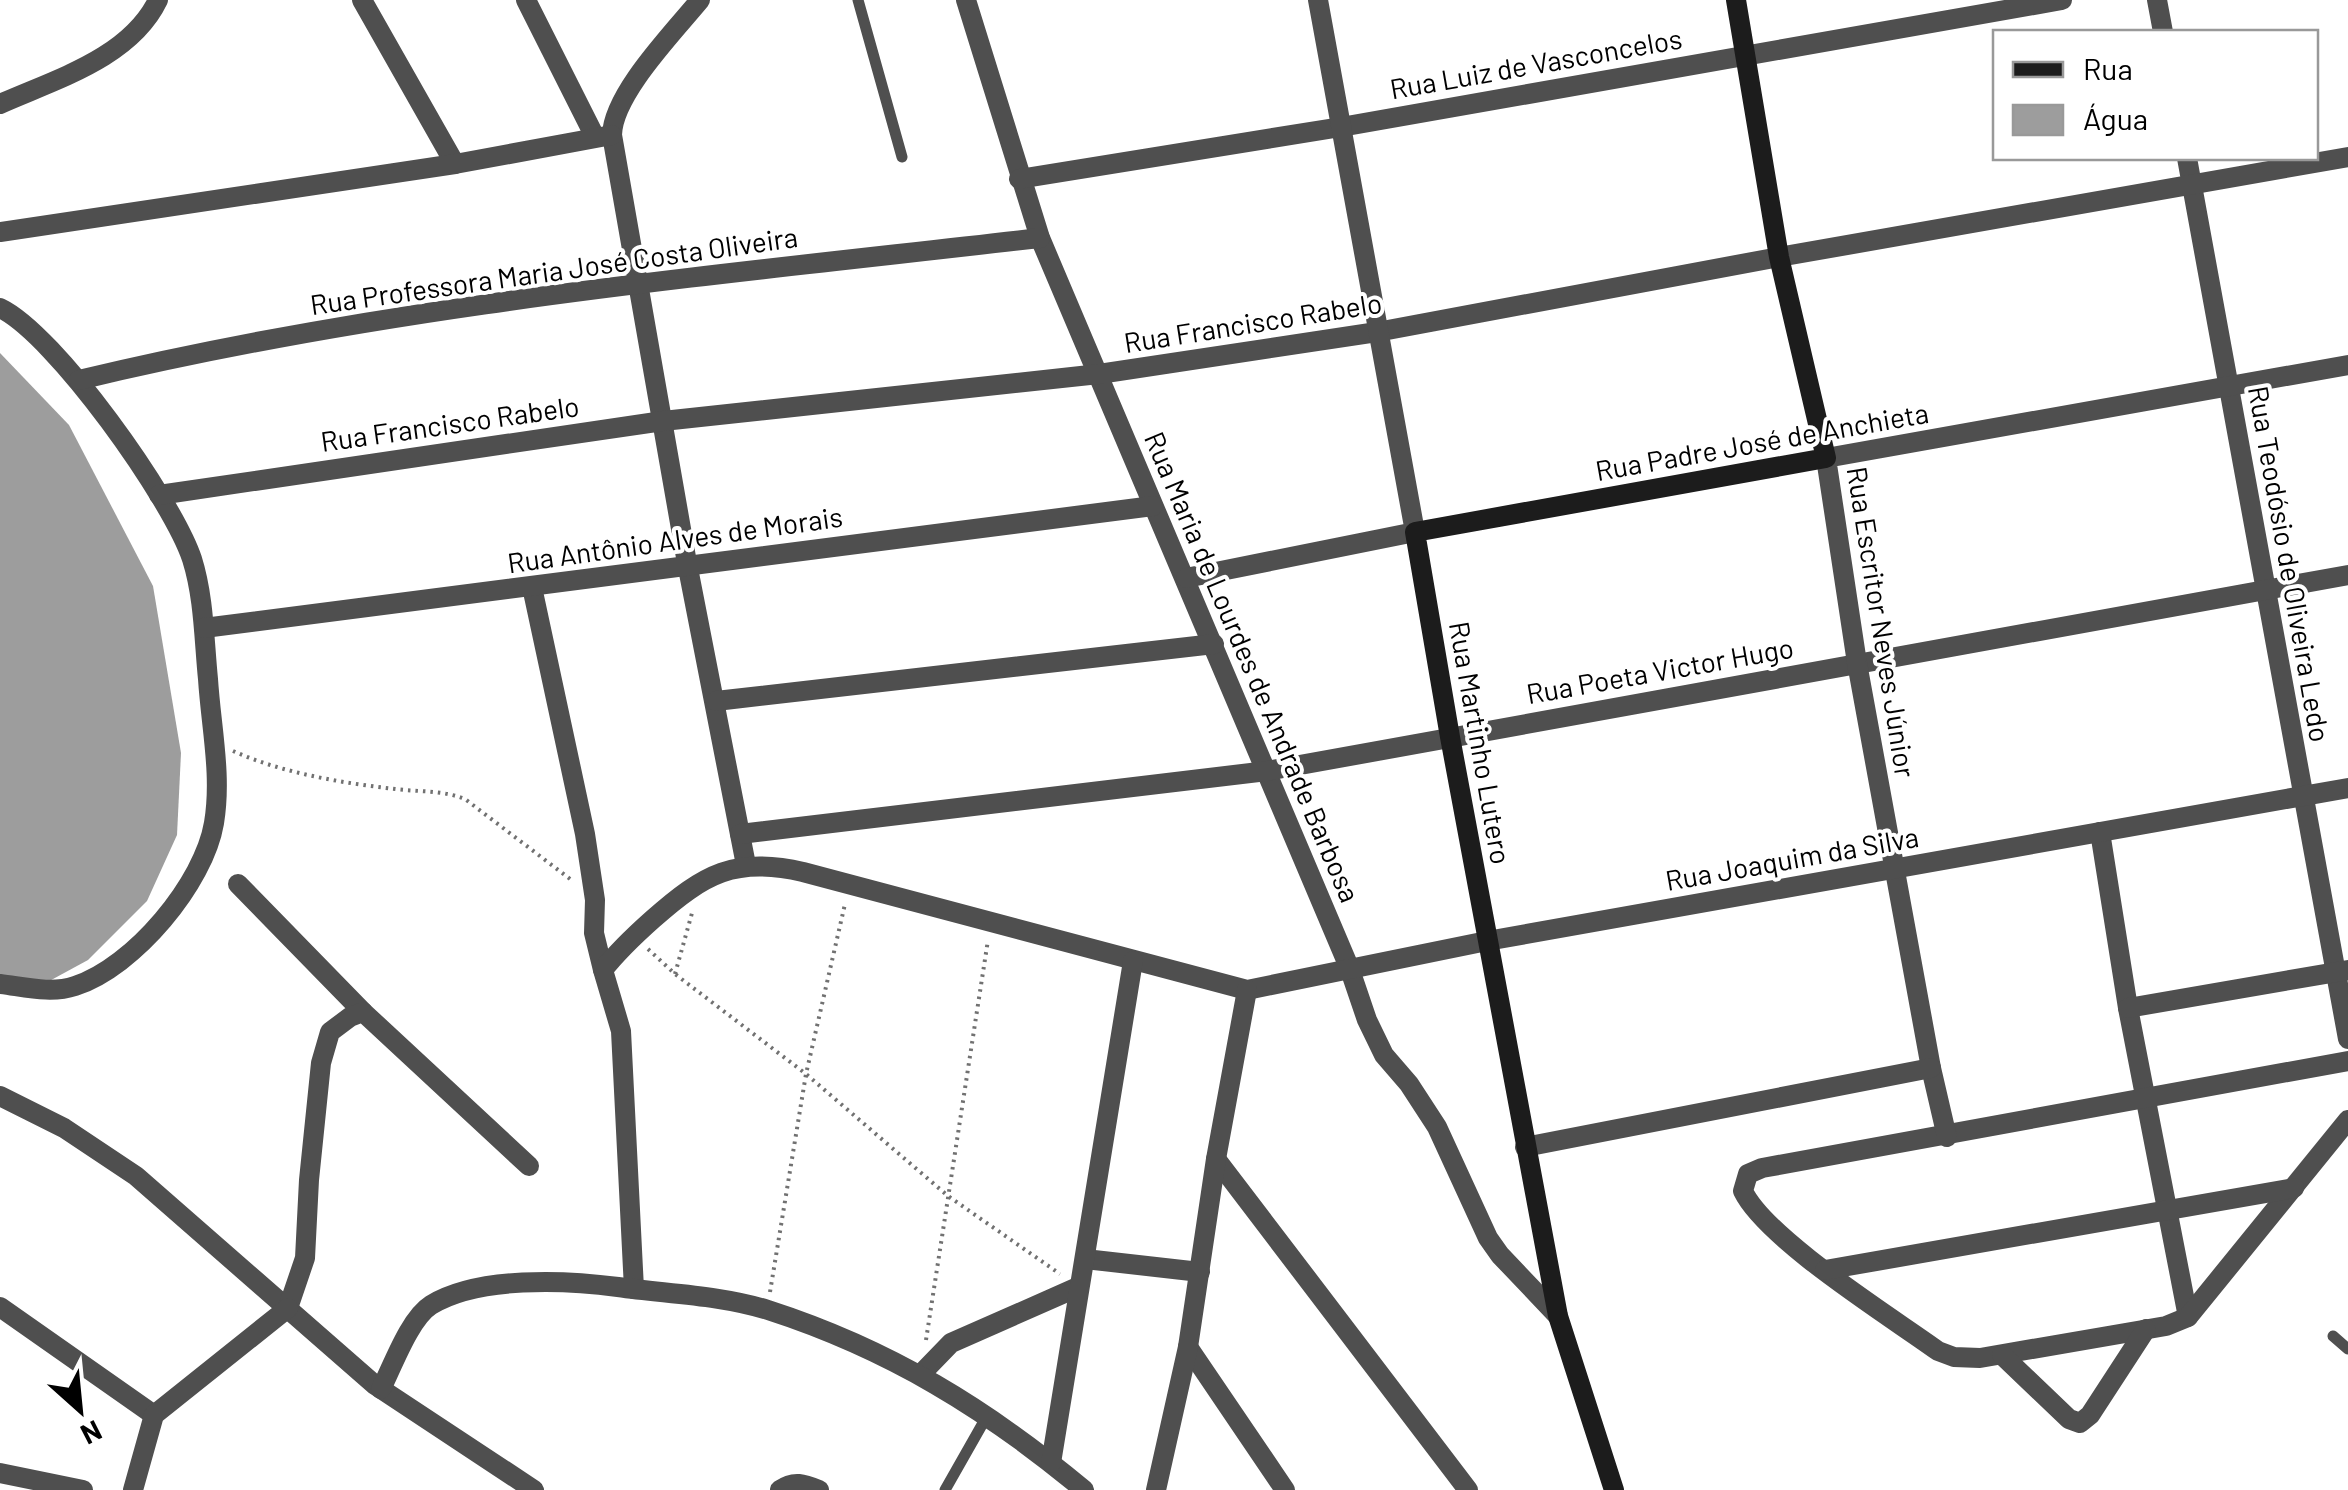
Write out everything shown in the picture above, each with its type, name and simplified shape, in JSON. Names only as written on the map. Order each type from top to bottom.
[{"type":"street","points":[[0,104],[90,64],[133,36],[148,20],[158,0]]},
{"type":"street","points":[[362,0],[454,164]]},
{"type":"street","points":[[526,0],[604,136],[638,284],[746,865]]},
{"type":"street","name":"Rua Maria de Lourdes de Andrade Barbosa","points":[[966,0],[1040,238],[1214,644],[1367,1020],[1384,1055],[1409,1084],[1436,1127],[1488,1238],[1500,1256],[1558,1316]]},
{"type":"street","name":"Rua Martinho Lutero","points":[[1318,0],[1558,1316],[1614,1490]]},
{"type":"street","name":"Rua Escritor Neves Júnior","points":[[1736,0],[1779,257],[1826,458],[1858,663],[1946,1136]]},
{"type":"street","name":"Rua Luiz de Vasconcelos","points":[[1020,180],[2062,0]]},
{"type":"street","points":[[2157,0],[2163,30]]},
{"type":"street","points":[[604,136],[622,99],[696,2]]},
{"type":"street","points":[[0,232],[454,164],[604,136]]},
{"type":"street","name":"Rua Francisco Rabelo","points":[[159,495],[663,421],[1100,374],[1377,332],[2348,157]]},
{"type":"street","name":"Rua Teodósio de Oliveira Ledo","points":[[2187,160],[2302,797],[2341,971],[2348,1038]]},
{"type":"street","name":"Rua Professora Maria José Costa Oliveira","points":[[79,380],[272,337],[638,284],[1040,238]]},
{"type":"street","points":[[0,308],[31,328],[79,380],[159,495],[190,554],[204,628],[217,796],[214,827],[191,878],[157,928],[111,966],[77,985],[48,990],[0,984]]},
{"type":"street","name":"Rua Padre José de Anchieta","points":[[1186,578],[1415,532],[2348,365]]},
{"type":"street","name":"Rua Antônio Alves de Morais","points":[[204,628],[1153,506]]},
{"type":"street","name":"Rua Poeta Victor Hugo","points":[[740,834],[1266,770],[2348,574]]},
{"type":"street","points":[[532,587],[585,834],[595,900],[594,932],[621,1032],[634,1289]]},
{"type":"street","points":[[716,700],[1214,644]]},
{"type":"street","name":"Rua Joaquim da Silva","points":[[1247,990],[1487,941],[2348,788]]},
{"type":"street","points":[[2100,832],[2128,1008],[2188,1317]]},
{"type":"street","points":[[603,970],[634,936],[702,879],[746,865],[773,865],[1247,990],[1216,1159],[1188,1348],[1156,1490]]},
{"type":"street","points":[[238,884],[363,1012],[529,1166]]},
{"type":"street","points":[[1051,1463],[1133,961]]},
{"type":"street","points":[[2128,1008],[2341,971]]},
{"type":"street","points":[[133,1490],[154,1415],[288,1308],[305,1258],[321,1064],[330,1032],[350,1016],[363,1012]]},
{"type":"street","points":[[2347,1126],[2188,1317],[2166,1326],[1968,1359],[1938,1350],[1825,1270],[1757,1214],[1748,1201],[1743,1182],[1748,1174],[1762,1168],[2348,1062]]},
{"type":"street","points":[[1525,1148],[1931,1068]]},
{"type":"street","points":[[0,1096],[64,1128],[136,1176],[381,1388],[534,1490]]},
{"type":"street","points":[[1216,1159],[1468,1490]]},
{"type":"street","points":[[1825,1270],[2294,1188]]},
{"type":"street","points":[[1084,1259],[1200,1272]]},
{"type":"street","points":[[381,1388],[419,1315],[447,1298],[515,1283],[553,1280],[726,1300],[767,1310],[874,1351],[921,1374],[987,1416],[1084,1490]]},
{"type":"street","points":[[921,1374],[951,1343],[1078,1286]]},
{"type":"street","points":[[0,1307],[154,1415]]},
{"type":"street","points":[[2002,1355],[2069,1419],[2080,1424],[2090,1415],[2146,1329]]},
{"type":"street","points":[[1188,1348],[1285,1490]]},
{"type":"street","points":[[0,1473],[83,1490]]},
{"type":"street","points":[[780,1490],[799,1483],[819,1490]]},
{"type":"lane","points":[[858,0],[902,157]]},
{"type":"lane","points":[[2333,1336],[2348,1349]]},
{"type":"lane","points":[[944,1490],[987,1416]]},
{"type":"path","points":[[215,743],[254,760],[361,784],[465,799],[595,900]]},
{"type":"path","points":[[675,974],[702,879]]},
{"type":"path","points":[[767,1310],[806,1074],[850,884]]},
{"type":"path","points":[[921,1374],[992,920]]},
{"type":"path","points":[[634,936],[675,974],[806,1074],[948,1196],[1078,1286]]},
{"type":"water","points":[[0,353],[69,425],[153,586],[181,753],[177,835],[147,901],[88,960],[42,985],[0,979]]}]
